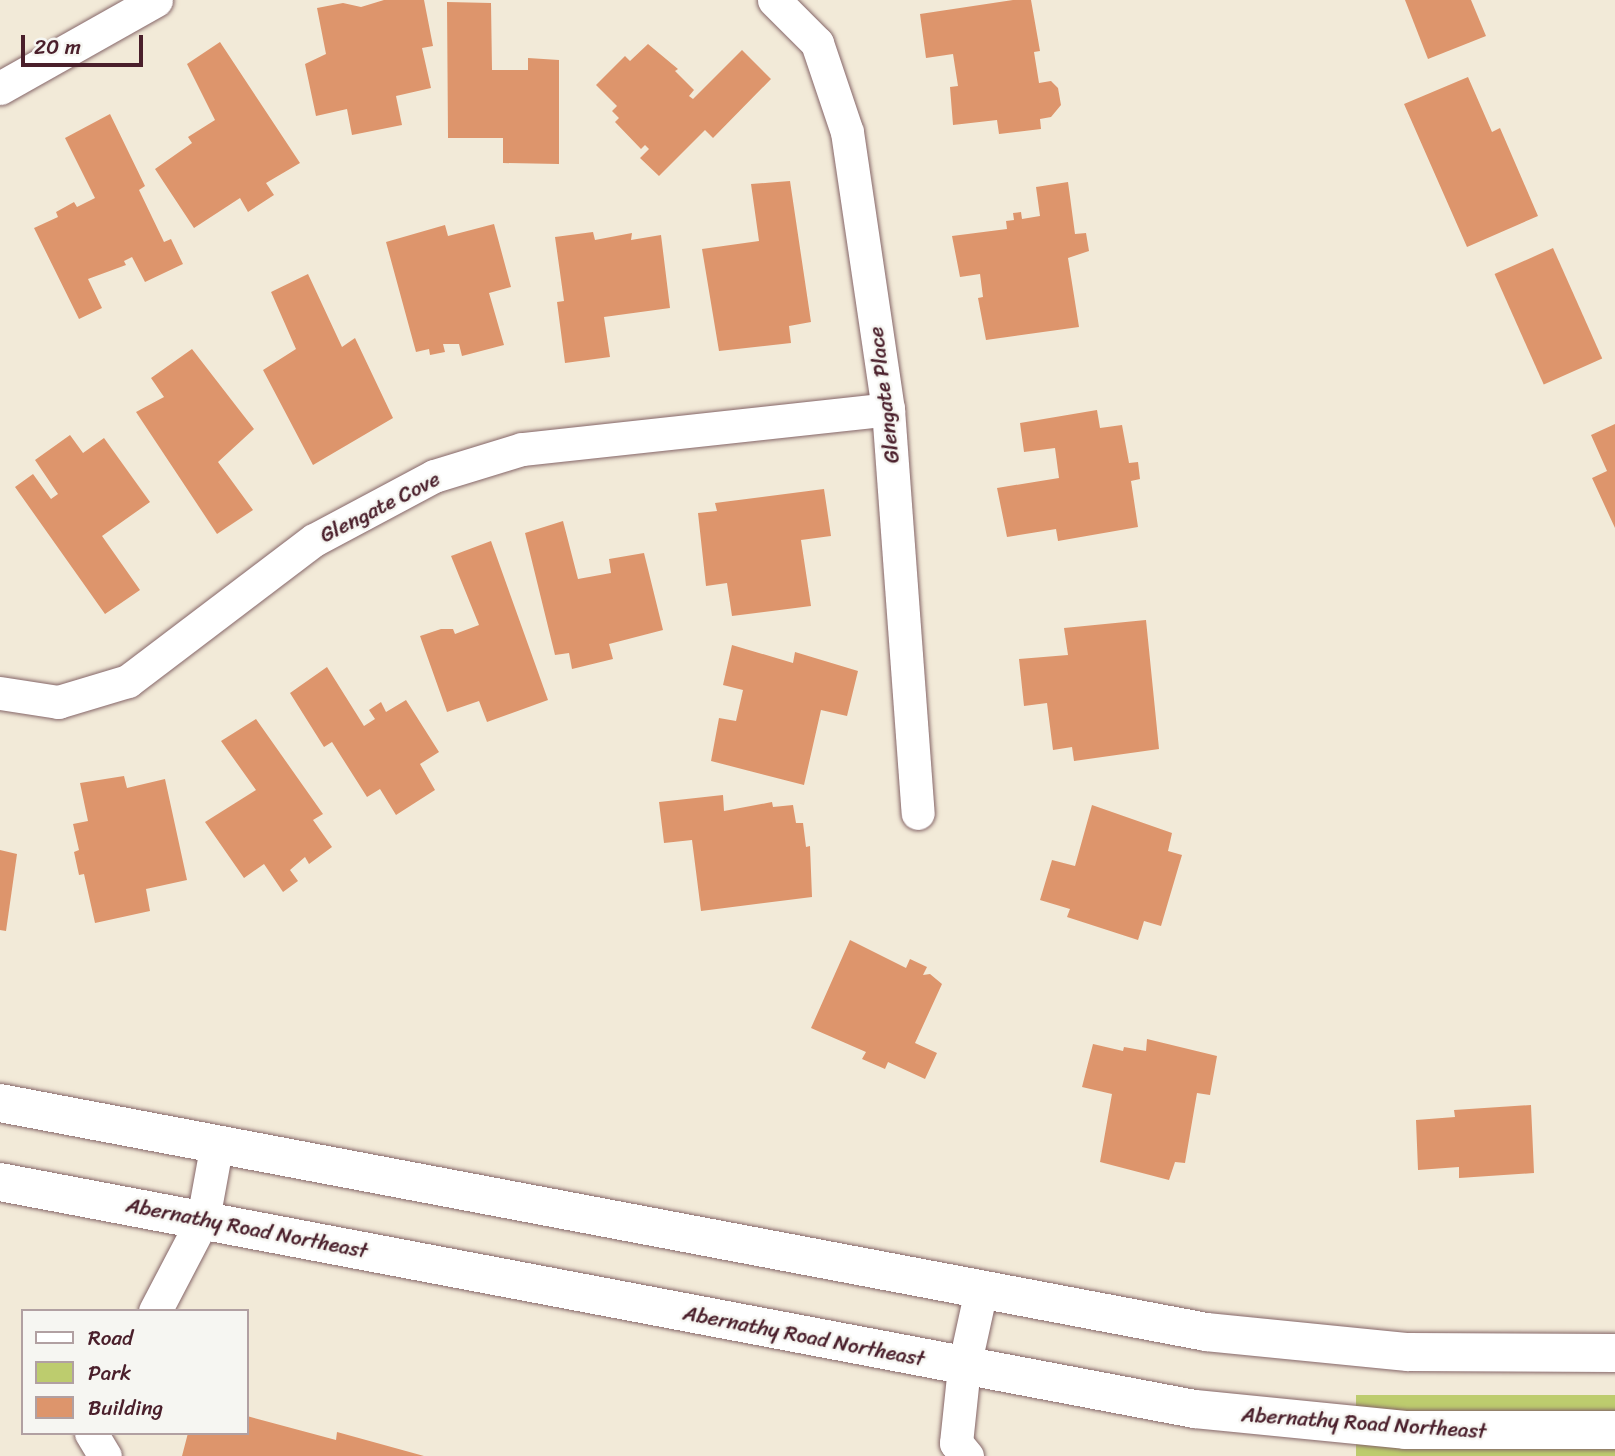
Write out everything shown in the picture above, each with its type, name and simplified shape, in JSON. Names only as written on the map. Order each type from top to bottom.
[{"type":"main road","points":[[0,1103],[981,1290],[1119,1319],[1292,1344],[1408,1352],[1615,1353]]},
{"type":"main road","name":"Abernathy Road Northeast","points":[[0,1182],[1104,1394],[1286,1420],[1508,1433],[1615,1430]]},
{"type":"street","points":[[0,88],[156,0]]},
{"type":"street","name":"Glengate Place","points":[[774,0],[817,43],[847,132],[888,409],[918,813]]},
{"type":"street","name":"Glengate Cove","points":[[0,693],[58,702],[128,681],[314,540],[434,476],[522,449],[888,409]]},
{"type":"street","points":[[156,1309],[203,1219],[218,1143]]},
{"type":"street","points":[[967,1456],[956,1443],[964,1367],[981,1290]]},
{"type":"street","points":[[92,1435],[105,1456]]},
{"type":"green space","points":[[1356,1395],[1615,1395],[1615,1456],[1356,1456]]},
{"type":"building","points":[[384,0],[424,0],[433,46],[422,48],[431,88],[396,96],[402,125],[352,135],[347,109],[316,116],[305,64],[326,54],[317,8],[343,3],[361,7]]},
{"type":"building","points":[[1013,0],[1031,0],[1040,51],[1034,52],[1039,83],[1051,81],[1058,88],[1061,105],[1051,117],[1040,119],[1041,129],[999,134],[997,120],[953,125],[950,87],[958,86],[953,54],[926,58],[920,14]]},
{"type":"building","points":[[1405,0],[1471,0],[1486,36],[1428,59]]},
{"type":"building","points":[[447,2],[491,3],[492,70],[528,70],[528,58],[559,60],[559,164],[503,163],[503,138],[448,138]]},
{"type":"building","points":[[220,42],[300,163],[266,183],[274,195],[248,212],[240,198],[194,228],[155,169],[192,143],[188,137],[215,120],[187,64]]},
{"type":"building","points":[[648,44],[678,69],[675,71],[694,90],[689,96],[693,99],[742,50],[771,79],[713,138],[705,130],[659,176],[640,158],[649,149],[645,145],[641,149],[615,122],[619,118],[612,111],[617,106],[596,85],[625,56],[630,61]]},
{"type":"building","points":[[1468,77],[1492,132],[1500,128],[1538,216],[1467,247],[1404,104]]},
{"type":"building","points":[[110,114],[145,186],[139,190],[164,242],[171,239],[183,264],[145,282],[132,257],[124,261],[126,265],[88,279],[102,308],[79,319],[34,228],[58,217],[56,212],[74,202],[77,207],[95,198],[65,138]]},
{"type":"building","points":[[790,181],[811,322],[789,326],[791,343],[719,351],[702,249],[759,241],[751,184]]},
{"type":"building","points":[[1068,182],[1075,234],[1086,233],[1089,251],[1068,258],[1079,327],[986,340],[978,298],[983,297],[980,274],[960,277],[952,236],[1007,229],[1006,221],[1014,220],[1013,213],[1021,212],[1022,219],[1040,216],[1036,187]]},
{"type":"building","points":[[494,224],[511,287],[489,293],[504,345],[462,356],[459,344],[443,344],[445,352],[430,355],[429,349],[416,352],[386,242],[445,225],[448,236]]},
{"type":"building","points":[[593,232],[595,240],[632,233],[631,240],[661,235],[670,308],[604,317],[610,357],[565,363],[557,302],[564,301],[555,237]]},
{"type":"building","points":[[1553,248],[1602,359],[1544,385],[1495,274]]},
{"type":"building","points":[[308,274],[342,347],[355,338],[393,418],[313,465],[263,370],[296,349],[271,292]]},
{"type":"building","points":[[192,349],[254,429],[218,462],[253,510],[217,534],[136,412],[164,397],[151,378]]},
{"type":"building","points":[[1097,410],[1100,428],[1122,425],[1129,463],[1138,462],[1140,479],[1131,481],[1138,527],[1058,541],[1056,529],[1007,537],[997,488],[1059,478],[1055,448],[1024,452],[1020,423]]},
{"type":"building","points":[[1615,424],[1615,528],[1592,478],[1607,471],[1591,435]]},
{"type":"building","points":[[70,435],[83,453],[104,438],[150,502],[102,536],[140,590],[105,614],[15,487],[33,474],[51,499],[58,494],[35,460]]},
{"type":"building","points":[[824,489],[831,536],[801,540],[811,606],[732,616],[727,583],[706,586],[698,513],[717,511],[715,503]]},
{"type":"building","points":[[563,521],[578,579],[611,573],[609,559],[644,553],[663,630],[609,644],[613,659],[572,669],[569,653],[555,655],[525,533]]},
{"type":"building","points":[[491,541],[548,700],[487,722],[479,701],[447,712],[420,636],[441,629],[453,629],[455,634],[479,625],[451,556]]},
{"type":"building","points":[[1146,620],[1159,749],[1074,761],[1072,747],[1053,750],[1047,703],[1024,706],[1019,659],[1068,655],[1064,628]]},
{"type":"building","points":[[732,645],[793,663],[795,652],[858,671],[847,716],[821,710],[804,785],[711,761],[719,718],[736,721],[743,690],[723,685]]},
{"type":"building","points":[[327,667],[364,726],[375,719],[369,710],[381,702],[386,712],[406,700],[439,752],[420,764],[435,790],[396,815],[380,789],[367,797],[332,742],[324,747],[290,693]]},
{"type":"building","points":[[256,719],[323,814],[313,820],[332,847],[309,864],[305,857],[290,870],[298,881],[283,892],[264,864],[244,878],[205,822],[256,790],[221,741]]},
{"type":"building","points":[[124,776],[127,788],[165,779],[187,880],[146,889],[150,911],[95,923],[84,874],[79,875],[74,852],[79,850],[73,824],[88,821],[80,783]]},
{"type":"building","points":[[723,795],[724,811],[772,802],[773,807],[793,805],[796,823],[803,823],[806,847],[810,846],[812,897],[701,911],[692,840],[664,843],[659,802]]},
{"type":"building","points":[[1092,805],[1172,833],[1168,851],[1182,855],[1161,926],[1144,921],[1138,940],[1067,917],[1070,909],[1040,900],[1052,860],[1075,866]]},
{"type":"building","points":[[0,850],[17,854],[6,931],[0,930]]},
{"type":"building","points":[[850,940],[906,968],[910,959],[927,967],[923,975],[930,974],[942,984],[915,1043],[937,1053],[925,1079],[888,1062],[885,1069],[862,1059],[866,1052],[811,1028]]},
{"type":"building","points":[[1147,1039],[1217,1056],[1210,1095],[1197,1093],[1185,1163],[1175,1162],[1169,1180],[1100,1162],[1112,1094],[1082,1087],[1093,1044],[1123,1051],[1124,1047],[1146,1051]]},
{"type":"building","points":[[1531,1105],[1534,1173],[1459,1178],[1459,1167],[1418,1170],[1416,1120],[1455,1117],[1454,1110]]},
{"type":"building","points":[[248,1416],[336,1440],[337,1432],[424,1456],[182,1456],[187,1435],[248,1435]]}]
